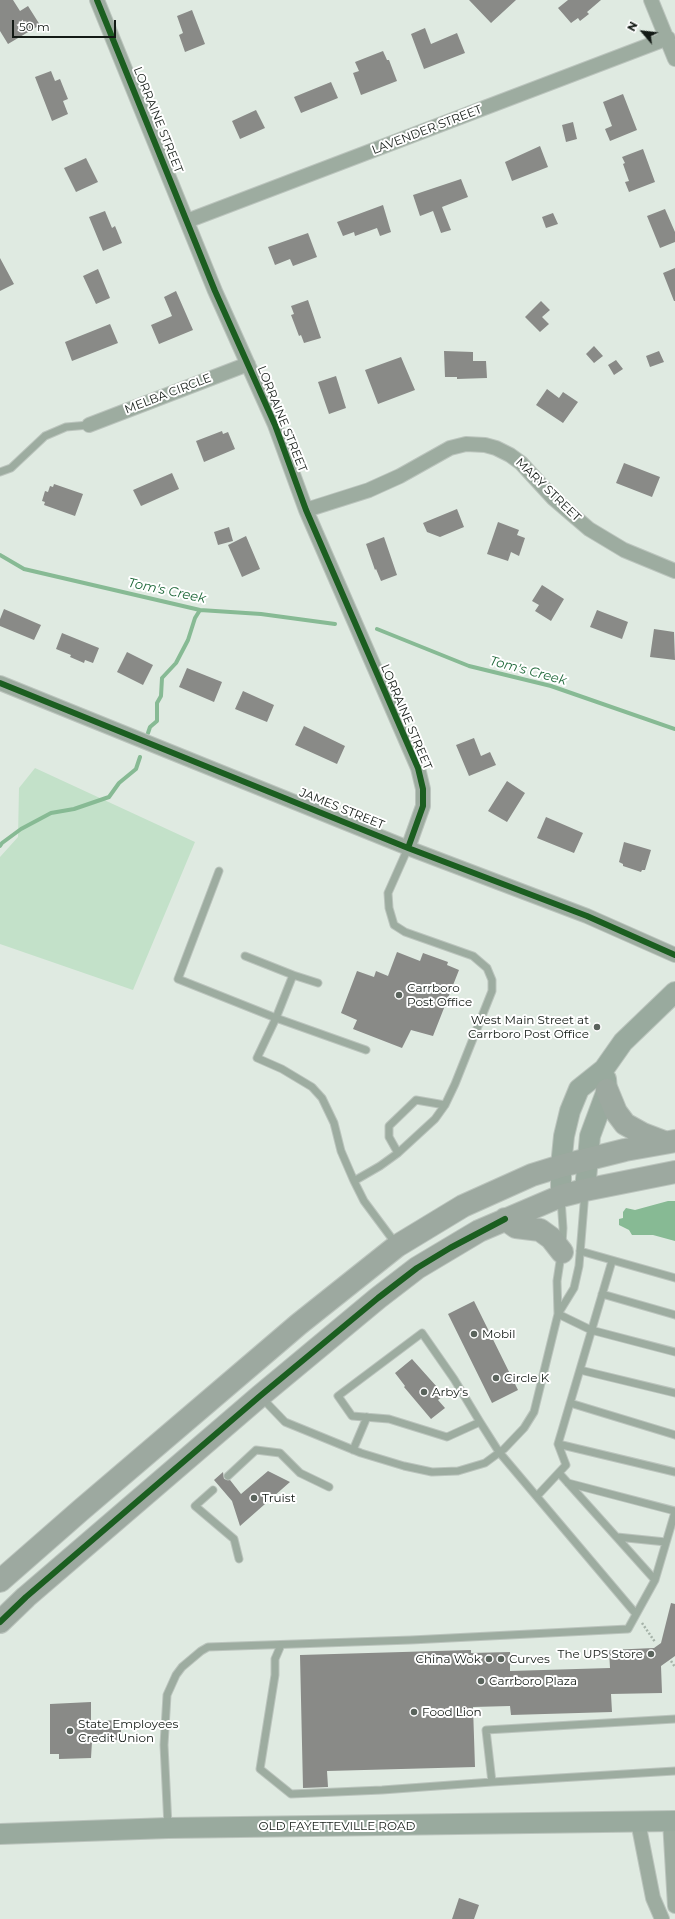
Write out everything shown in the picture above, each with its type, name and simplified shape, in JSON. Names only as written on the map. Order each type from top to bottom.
[{"type":"highway","points":[[606,1080],[616,1112],[625,1124],[643,1134],[670,1142]]},
{"type":"highway","points":[[0,1581],[87,1504],[299,1324],[397,1246],[463,1206],[508,1186],[561,1166],[587,1159],[670,1142]]},
{"type":"highway","points":[[0,1622],[26,1597],[260,1396],[398,1282],[450,1248],[505,1219],[561,1196],[675,1172]]},
{"type":"highway","points":[[505,1219],[516,1227],[540,1230],[571,1251]]},
{"type":"street","name":"LORRAINE STREET","points":[[97,0],[214,291],[275,425],[306,510],[418,768],[423,789],[423,806],[408,848]]},
{"type":"street","points":[[651,0],[668,38],[675,59]]},
{"type":"street","name":"LAVENDER STREET","points":[[186,221],[668,38]]},
{"type":"street","name":"MELBA CIRCLE","points":[[89,425],[248,364]]},
{"type":"street","name":"MARY STREET","points":[[306,510],[369,490],[400,476],[450,448],[466,444],[485,445],[500,450],[521,463],[554,500],[589,529],[624,550],[675,571]]},
{"type":"street","name":"JAMES STREET","points":[[0,683],[408,848],[587,916],[675,955]]},
{"type":"street","points":[[585,1190],[590,1136],[606,1080],[623,1042],[675,992]]},
{"type":"street","points":[[561,1196],[561,1166],[564,1136],[570,1111],[579,1089],[606,1080]]},
{"type":"street","points":[[673,1821],[675,1906]]},
{"type":"street","name":"OLD FAYETTEVILLE ROAD","points":[[0,1834],[168,1828],[673,1821]]},
{"type":"street","points":[[638,1822],[653,1898],[662,1919]]},
{"type":"lane","points":[[0,472],[11,468],[45,436],[66,427],[89,425]]},
{"type":"lane","points":[[354,1181],[380,1166],[398,1153],[421,1134],[435,1119],[445,1105],[492,991],[492,980],[487,968],[473,956],[406,932],[394,925],[389,908],[388,893],[408,848]]},
{"type":"lane","points":[[219,871],[178,979],[276,1018],[366,1050]]},
{"type":"lane","points":[[244,956],[318,983]]},
{"type":"lane","points":[[293,975],[258,1058],[282,1069],[312,1087],[322,1098],[334,1123],[341,1151],[364,1201],[397,1246]]},
{"type":"lane","points":[[398,1153],[389,1137],[389,1126],[416,1100],[445,1105]]},
{"type":"lane","points":[[260,1396],[285,1422],[353,1450],[404,1466],[432,1472],[458,1471],[485,1463],[524,1428],[534,1412],[558,1314],[557,1281],[571,1251],[585,1190]]},
{"type":"lane","points":[[558,1314],[574,1288],[571,1251],[563,1228],[561,1196]]},
{"type":"lane","points":[[571,1251],[675,1278]]},
{"type":"lane","points":[[537,1496],[566,1465],[558,1444],[612,1261]]},
{"type":"lane","points":[[602,1294],[675,1315]]},
{"type":"lane","points":[[558,1314],[591,1330],[675,1352]]},
{"type":"lane","points":[[480,1422],[447,1437],[389,1419],[352,1416],[338,1396],[422,1333],[480,1422],[499,1452],[636,1614]]},
{"type":"lane","points":[[580,1370],[675,1393]]},
{"type":"lane","points":[[570,1403],[675,1435]]},
{"type":"lane","points":[[353,1450],[367,1417]]},
{"type":"lane","points":[[558,1444],[675,1472]]},
{"type":"lane","points":[[228,1476],[256,1450],[280,1452],[300,1473],[329,1487]]},
{"type":"lane","points":[[559,1473],[655,1580]]},
{"type":"lane","points":[[168,1828],[164,1745],[167,1695],[176,1675],[193,1657],[208,1647],[628,1629],[655,1580],[675,1512],[567,1483]]},
{"type":"lane","points":[[213,1490],[195,1506],[234,1540],[239,1559]]},
{"type":"lane","points":[[617,1538],[666,1542]]},
{"type":"lane","points":[[281,1645],[274,1659],[275,1675],[260,1769],[291,1794],[382,1790],[675,1771]]},
{"type":"lane","points":[[492,1782],[486,1730],[675,1719]]},
{"type":"path","points":[[636,1614],[655,1642]]},
{"type":"path","points":[[671,1661],[675,1667]]},
{"type":"shaded area","points":[[35,768],[195,842],[133,990],[0,944],[0,857],[18,837],[19,788]]},
{"type":"shaded area","points":[[668,1201],[675,1201],[675,1241],[653,1235],[632,1235],[629,1230],[619,1225],[619,1219],[623,1218],[623,1212],[626,1208],[635,1210]]},
{"type":"building","points":[[0,0],[13,0],[20,11],[28,6],[40,25],[8,44],[0,31]]},
{"type":"building","points":[[469,0],[516,0],[491,23]]},
{"type":"building","points":[[568,0],[601,0],[587,12],[589,14],[580,21],[578,18],[571,23],[558,8]]},
{"type":"building","points":[[192,10],[205,44],[185,52],[179,35],[183,33],[177,16]]},
{"type":"building","points":[[425,28],[431,44],[457,33],[465,53],[424,69],[411,34]]},
{"type":"building","points":[[383,51],[387,60],[389,60],[397,81],[361,95],[353,73],[359,71],[355,62]]},
{"type":"building","points":[[51,71],[55,81],[60,79],[68,99],[63,101],[68,114],[52,121],[35,77]]},
{"type":"building","points":[[331,82],[338,98],[301,113],[294,97]]},
{"type":"building","points":[[623,94],[637,130],[610,141],[605,129],[612,126],[603,102]]},
{"type":"building","points":[[256,110],[265,128],[240,139],[232,121]]},
{"type":"building","points":[[573,122],[577,139],[566,142],[562,125]]},
{"type":"building","points":[[540,146],[548,167],[512,181],[505,162]]},
{"type":"building","points":[[643,149],[655,182],[629,192],[625,182],[629,181],[622,157]]},
{"type":"building","points":[[86,158],[98,182],[76,192],[64,168]]},
{"type":"building","points":[[461,179],[468,197],[442,207],[451,230],[441,233],[433,211],[420,216],[413,195]]},
{"type":"building","points":[[383,205],[391,232],[380,236],[377,228],[355,236],[354,232],[343,236],[337,222]]},
{"type":"building","points":[[665,209],[675,232],[675,242],[660,248],[647,216]]},
{"type":"building","points":[[105,211],[112,228],[115,226],[122,243],[103,251],[89,217]]},
{"type":"building","points":[[553,213],[558,224],[546,228],[542,217]]},
{"type":"building","points":[[308,233],[317,257],[293,266],[290,259],[275,265],[268,247]]},
{"type":"building","points":[[0,258],[14,284],[0,291]]},
{"type":"building","points":[[675,268],[675,301],[674,301],[663,273]]},
{"type":"building","points":[[98,269],[110,298],[96,304],[83,276]]},
{"type":"building","points":[[176,291],[193,330],[159,344],[151,325],[172,316],[164,297]]},
{"type":"building","points":[[308,300],[321,338],[304,343],[301,335],[299,336],[291,315],[294,314],[291,306]]},
{"type":"building","points":[[541,301],[550,310],[542,317],[549,324],[540,332],[525,317]]},
{"type":"building","points":[[110,324],[118,343],[72,361],[65,342]]},
{"type":"building","points":[[594,346],[603,356],[594,363],[586,354]]},
{"type":"building","points":[[444,351],[473,352],[473,361],[486,361],[487,378],[457,379],[457,377],[445,377]]},
{"type":"building","points":[[659,351],[664,362],[650,367],[646,356]]},
{"type":"building","points":[[401,357],[415,390],[378,404],[365,370]]},
{"type":"building","points":[[616,360],[623,369],[614,375],[608,365]]},
{"type":"building","points":[[336,376],[346,408],[329,414],[318,382]]},
{"type":"building","points":[[547,389],[559,398],[563,392],[578,402],[563,423],[536,405]]},
{"type":"building","points":[[222,431],[223,434],[228,432],[235,449],[204,462],[196,441]]},
{"type":"building","points":[[624,463],[660,477],[652,497],[616,483]]},
{"type":"building","points":[[172,473],[179,489],[141,506],[133,490]]},
{"type":"building","points":[[54,484],[83,494],[75,516],[44,505],[45,502],[42,501],[45,491],[48,492],[50,486],[53,487]]},
{"type":"building","points":[[457,509],[464,527],[440,537],[427,532],[423,523]]},
{"type":"building","points":[[498,522],[519,530],[517,535],[525,538],[519,556],[511,552],[508,561],[487,554]]},
{"type":"building","points":[[229,527],[233,541],[218,545],[214,532]]},
{"type":"building","points":[[246,536],[260,569],[242,577],[228,545]]},
{"type":"building","points":[[384,537],[397,575],[381,581],[376,569],[375,570],[366,544]]},
{"type":"building","points":[[542,585],[564,599],[551,621],[535,611],[539,605],[532,601]]},
{"type":"building","points":[[4,609],[41,625],[34,640],[0,626],[0,619]]},
{"type":"building","points":[[597,610],[628,622],[622,639],[590,627]]},
{"type":"building","points":[[654,629],[674,632],[675,660],[650,657]]},
{"type":"building","points":[[62,633],[99,648],[93,663],[85,660],[84,663],[70,657],[71,655],[56,649]]},
{"type":"building","points":[[127,652],[153,665],[143,685],[117,672]]},
{"type":"building","points":[[187,668],[222,682],[214,702],[179,687]]},
{"type":"building","points":[[243,691],[274,705],[267,722],[235,709]]},
{"type":"building","points":[[304,726],[345,746],[337,764],[295,745]]},
{"type":"building","points":[[474,738],[481,756],[490,752],[496,765],[469,776],[456,745]]},
{"type":"building","points":[[507,781],[525,793],[507,822],[488,811]]},
{"type":"building","points":[[546,817],[583,833],[574,853],[537,838]]},
{"type":"building","points":[[624,842],[651,850],[645,870],[642,870],[641,872],[623,866],[623,864],[619,862]]},
{"type":"building","name":"Carrboro Post Office","points":[[397,952],[420,961],[423,953],[448,962],[447,965],[459,970],[433,1036],[411,1030],[402,1048],[353,1029],[357,1020],[341,1013],[357,971],[374,977],[376,971],[388,976]]},
{"type":"building","points":[[474,1301],[518,1390],[492,1403],[448,1314]]},
{"type":"building","name":"Arby's","points":[[412,1359],[443,1396],[438,1400],[445,1408],[431,1419],[404,1387],[405,1386],[395,1373]]},
{"type":"building","name":"Truist","points":[[268,1471],[290,1482],[240,1526],[232,1501],[214,1480],[223,1472],[224,1479],[230,1480],[241,1494]]},
{"type":"building","name":"Carrboro Plaza","points":[[671,1603],[675,1604],[675,1656],[661,1666],[662,1693],[611,1694],[612,1712],[511,1715],[510,1706],[473,1707],[475,1767],[327,1771],[328,1787],[303,1788],[300,1655],[471,1650],[471,1653],[510,1652],[510,1671],[610,1668],[609,1650],[654,1648],[661,1643]]},
{"type":"building","name":"State Employees Credit Union","points":[[91,1702],[91,1721],[121,1720],[121,1740],[92,1741],[91,1758],[59,1759],[59,1754],[50,1754],[50,1704]]},
{"type":"building","points":[[459,1898],[479,1905],[474,1919],[452,1919]]},
{"type":"waterway","name":"Tom's Creek","points":[[0,555],[24,569],[200,610],[261,614],[335,624]]},
{"type":"waterway","points":[[148,733],[150,727],[157,721],[157,703],[161,696],[162,678],[176,663],[188,640],[195,618],[200,610]]},
{"type":"waterway","name":"Tom's Creek","points":[[377,629],[469,666],[551,686],[675,729]]},
{"type":"waterway","points":[[0,846],[21,829],[51,813],[74,809],[109,797],[119,783],[136,769],[140,757]]},
{"type":"cycle path","points":[[97,0],[215,291],[275,425],[306,510],[418,768],[423,789],[423,806],[408,848]]},
{"type":"cycle path","points":[[0,683],[408,848],[587,916],[675,955]]},
{"type":"cycle path","points":[[0,1622],[26,1597],[260,1396],[378,1298],[417,1268],[450,1248],[505,1219]]},
{"type":"place","name":"Carrboro Post Office","points":[[399,995]]},
{"type":"place","name":"West Main Street at Carrboro Post Office","points":[[597,1027]]},
{"type":"place","name":"Mobil","points":[[474,1334]]},
{"type":"place","name":"Circle K","points":[[496,1378]]},
{"type":"place","name":"Arby's","points":[[424,1392]]},
{"type":"place","name":"Truist","points":[[254,1498]]},
{"type":"place","name":"The UPS Store","points":[[651,1654]]},
{"type":"place","name":"China Wok","points":[[489,1659]]},
{"type":"place","name":"Curves","points":[[501,1659]]},
{"type":"place","name":"Carrboro Plaza","points":[[481,1681]]},
{"type":"place","name":"Food Lion","points":[[414,1712]]},
{"type":"place","name":"State Employees Credit Union","points":[[70,1731]]}]
